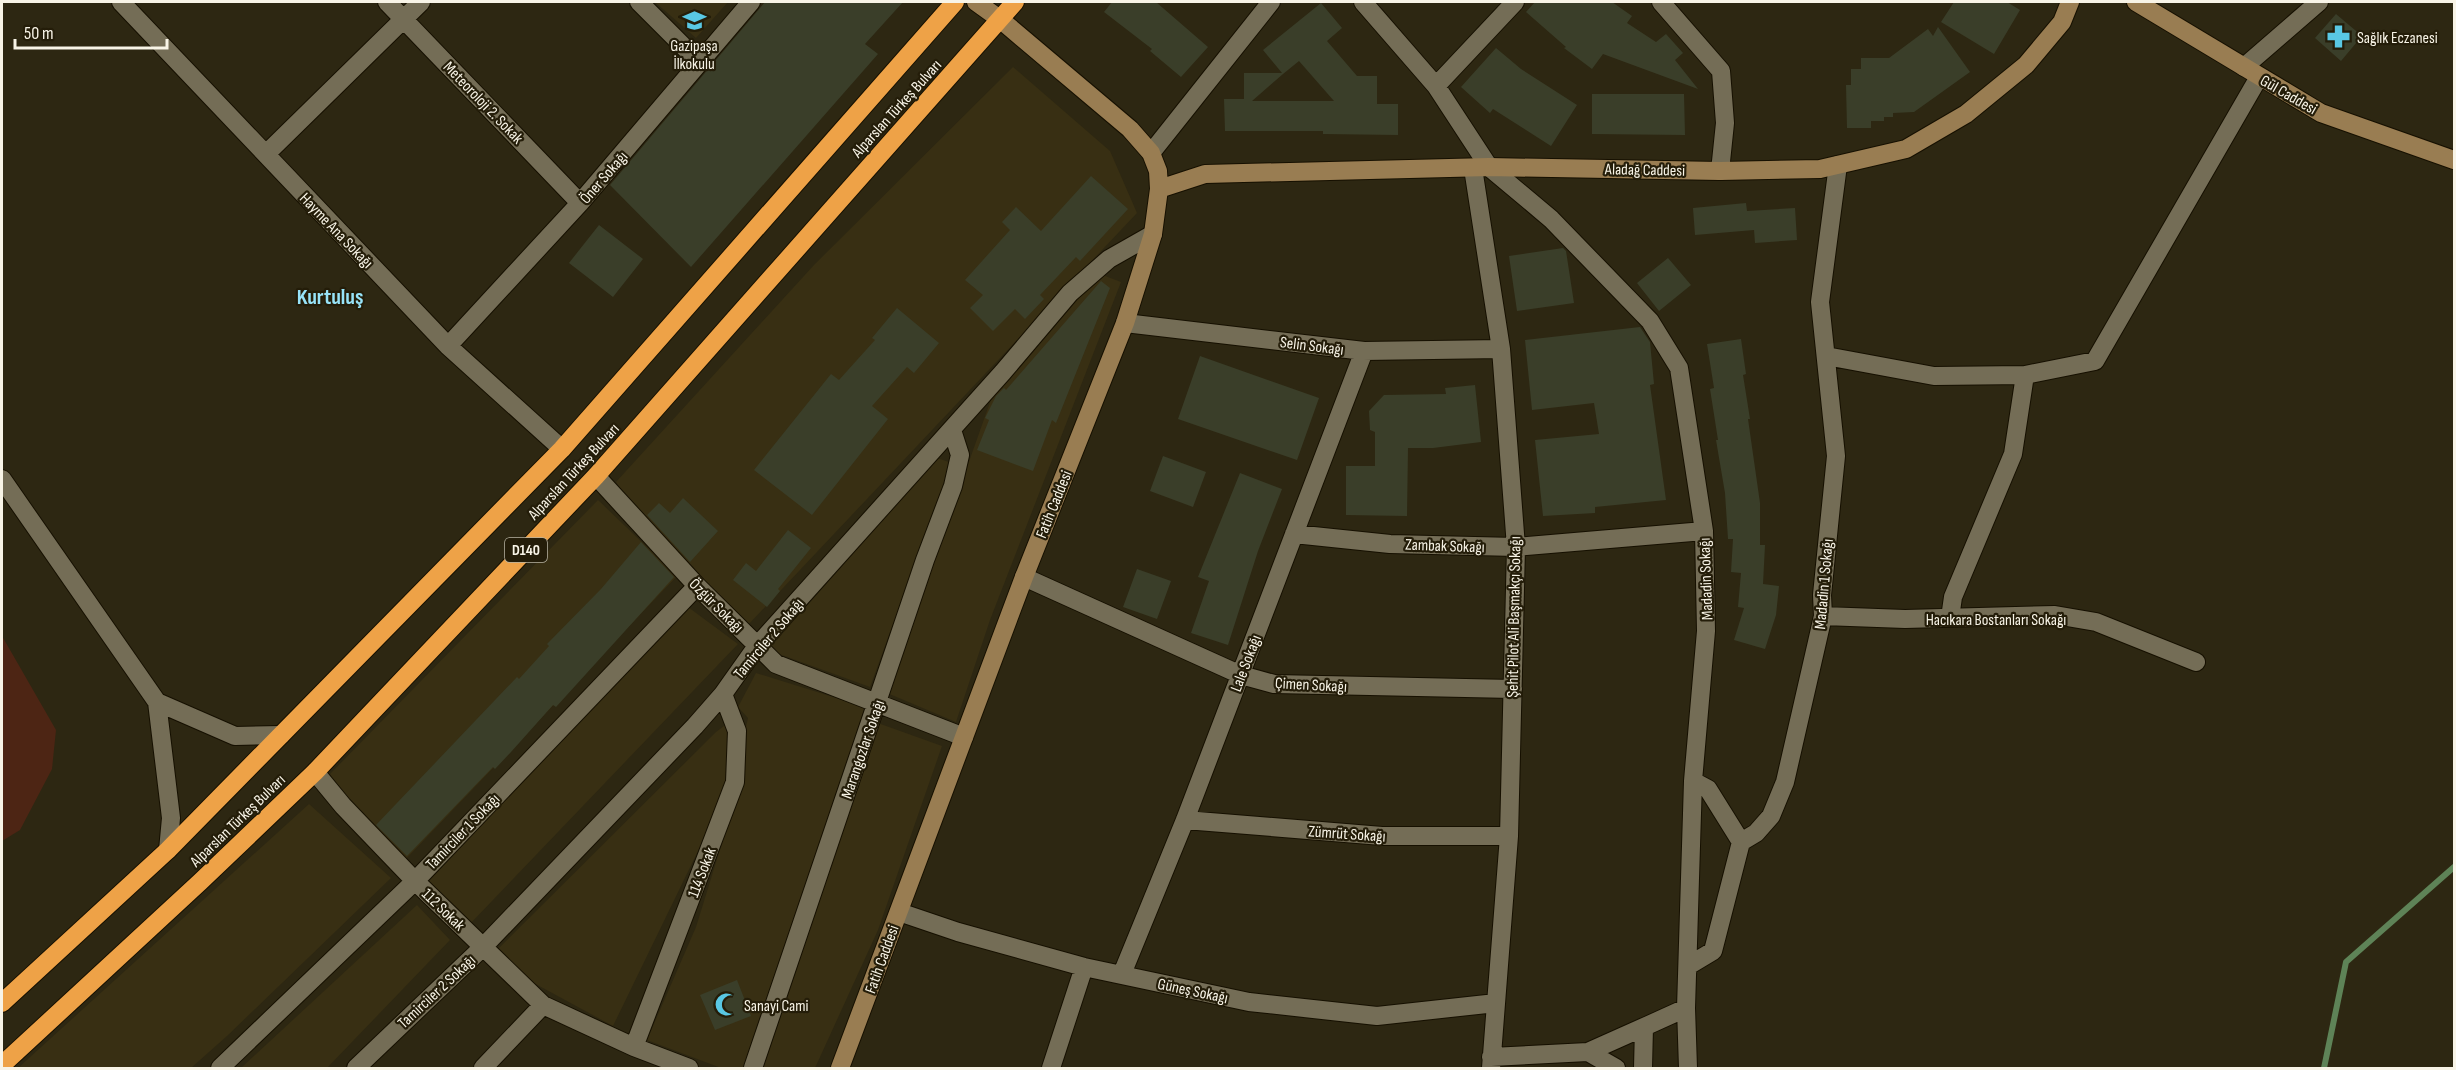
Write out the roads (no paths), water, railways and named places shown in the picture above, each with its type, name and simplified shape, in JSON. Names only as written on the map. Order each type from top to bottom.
[{"type":"highway","name":"Alparslan Türkeş Bulvarı","points":[[2,1003],[168,850],[562,450],[954,2]]},
{"type":"highway","name":"Alparslan Türkeş Bulvarı","points":[[2,1065],[315,772],[596,476],[1015,2]]},
{"type":"main road","name":"Fatih Caddesi","points":[[840,1068],[1023,577],[1125,323],[1153,234],[1159,189],[1158,171],[1151,153],[1130,129],[1001,20],[976,2]]},
{"type":"main road","name":"Aladağ Caddesi","points":[[1159,189],[1205,174],[1481,167],[1720,171],[1820,169],[1906,149],[1966,114],[2026,65],[2062,22],[2070,2]]},
{"type":"main road","name":"Gül Caddesi","points":[[2136,2],[2321,113],[2454,160]]},
{"type":"street","name":"Hayme Ana Sokağı","points":[[121,2],[448,346],[562,450]]},
{"type":"street","name":"Meteoroloji 2. Sokak","points":[[387,2],[580,203]]},
{"type":"street","points":[[266,154],[421,2]]},
{"type":"street","points":[[639,2],[700,63]]},
{"type":"street","name":"Öner Sokağı","points":[[448,346],[580,203],[752,2]]},
{"type":"street","points":[[1151,153],[1271,2]]},
{"type":"street","name":"Şehit Pilot Ali Başmakçı Sokağı","points":[[1363,2],[1436,86],[1481,167],[1501,349],[1516,547],[1509,837],[1491,1063]]},
{"type":"street","points":[[1436,86],[1515,2]]},
{"type":"street","points":[[1661,2],[1721,70],[1725,123],[1720,171]]},
{"type":"street","points":[[1826,356],[1934,376],[2025,375],[2095,361],[2251,72],[2319,2]]},
{"type":"street","name":"Madadin 1 Sokağı","points":[[1740,842],[1755,833],[1771,816],[1785,782],[1823,616],[1822,596],[1836,456],[1820,302],[1838,165]]},
{"type":"street","name":"Madadin Sokağı","points":[[1481,167],[1551,219],[1650,321],[1679,368],[1704,531],[1706,631],[1693,781],[1686,1008],[1688,1068]]},
{"type":"street","name":"Tamirciler 2 Sokağı","points":[[356,1068],[483,947],[723,694],[757,646],[952,430],[1070,293],[1109,259],[1153,234]]},
{"type":"street","name":"Selin Sokağı","points":[[1125,323],[1364,351],[1501,349]]},
{"type":"street","name":"Lale Sokağı","points":[[1122,974],[1185,820],[1364,351]]},
{"type":"street","points":[[1950,618],[1953,597],[2013,454],[2025,375]]},
{"type":"street","name":"Marangozlar Sokağı","points":[[753,1068],[953,486],[960,454],[952,430]]},
{"type":"street","name":"Özgür Sokağı","points":[[596,476],[697,586],[776,664],[964,737]]},
{"type":"street","points":[[2,480],[157,702],[171,818],[168,850]]},
{"type":"street","name":"Zambak Sokağı","points":[[1294,534],[1390,544],[1516,547],[1704,531]]},
{"type":"street","name":"Çimen Sokağı","points":[[1023,577],[1240,675],[1274,684],[1513,689]]},
{"type":"street","name":"Tamirciler 1 Sokağı","points":[[220,1068],[415,881],[697,586]]},
{"type":"street","name":"Hacıkara Bostanları Sokağı","points":[[1823,616],[1905,619],[2055,615],[2096,622],[2196,662]]},
{"type":"street","name":"114 Sokak","points":[[634,1047],[735,782],[737,731],[723,694]]},
{"type":"street","points":[[157,702],[235,736],[281,735]]},
{"type":"street","name":"112 Sokak","points":[[315,772],[343,806],[415,881],[543,1005],[634,1047],[689,1068]]},
{"type":"street","points":[[1688,966],[1713,951],[1740,842],[1708,789],[1693,781]]},
{"type":"street","name":"Zümrüt Sokağı","points":[[1185,820],[1382,836],[1509,837]]},
{"type":"street","name":"Güneş Sokağı","points":[[899,912],[958,932],[1084,967],[1249,1002],[1377,1016],[1496,1003]]},
{"type":"street","points":[[1051,1068],[1084,967]]},
{"type":"street","points":[[483,1068],[543,1005]]},
{"type":"street","points":[[1491,1063],[1588,1052],[1686,1008]]},
{"type":"street","points":[[1643,1068],[1644,1027]]},
{"type":"street","points":[[1588,1052],[1616,1068]]},
{"type":"waterway","points":[[2324,1068],[2346,962],[2454,867]]},
{"type":"place","name":"Gazipaşa İlkokulu","points":[[694,20]]},
{"type":"place","name":"Sağlık Eczanesi","points":[[2339,37]]},
{"type":"place","name":"Sanayi Cami","points":[[726,1005]]},
{"type":"district","name":"Kurtuluş","points":[[330,296]]}]
